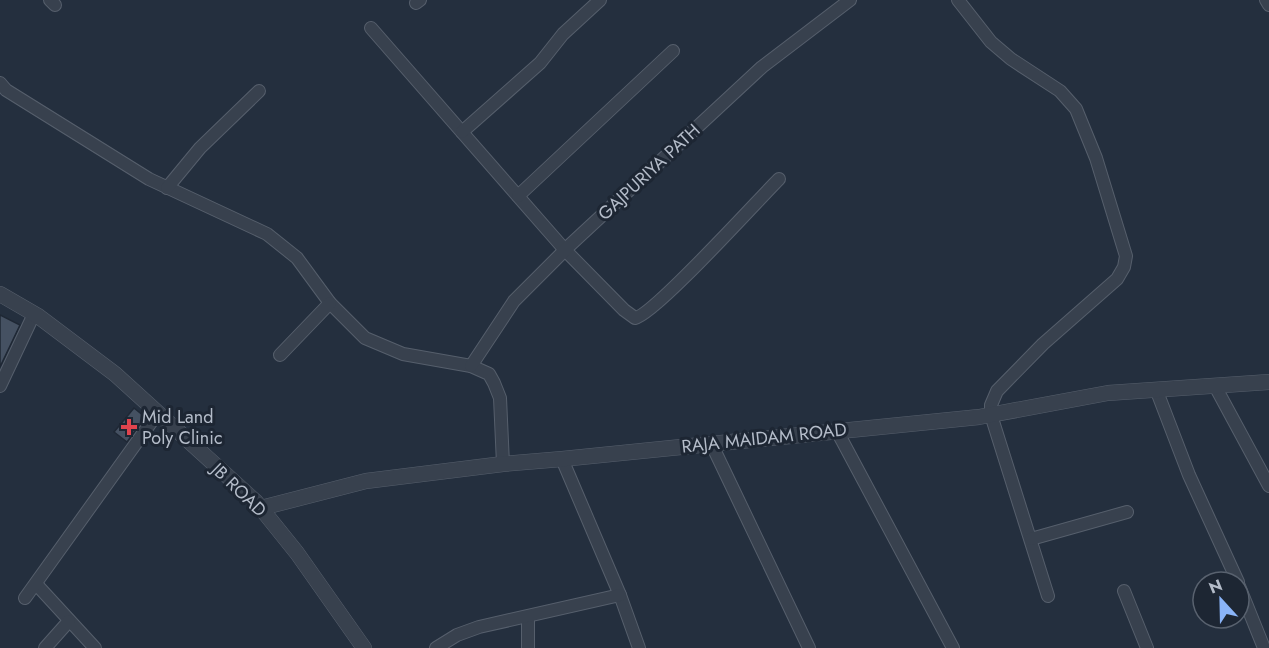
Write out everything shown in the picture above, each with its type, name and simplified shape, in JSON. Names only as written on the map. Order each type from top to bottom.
[{"type":"street","points":[[462,132],[540,63],[563,34],[600,0]]},
{"type":"street","name":"GAJPURIYA PATH","points":[[471,366],[514,301],[565,250],[762,67],[850,0]]},
{"type":"street","points":[[957,0],[991,42],[1011,59],[1060,91],[1076,110],[1096,158],[1126,256],[1124,267],[1117,279],[1042,344],[997,391],[991,405],[991,415],[1048,596]]},
{"type":"street","points":[[1266,0],[1269,4]]},
{"type":"street","points":[[371,28],[565,250],[629,315],[640,317],[672,290],[779,179]]},
{"type":"street","points":[[518,196],[673,51]]},
{"type":"street","points":[[0,83],[6,90],[149,179],[267,234],[297,258],[330,303],[365,338],[384,347],[420,358],[471,366],[489,374],[500,398],[503,464]]},
{"type":"street","points":[[167,188],[200,147],[259,91]]},
{"type":"street","name":"JB ROAD","points":[[0,294],[34,314],[115,374],[261,508],[297,553],[364,648]]},
{"type":"street","points":[[280,355],[330,303]]},
{"type":"street","points":[[0,386],[34,314]]},
{"type":"street","name":"RAJA MAIDAM ROAD","points":[[261,508],[366,481],[503,464],[991,415],[1108,393],[1269,382]]},
{"type":"street","points":[[1215,386],[1269,486]]},
{"type":"street","points":[[1156,389],[1189,475],[1232,570]]},
{"type":"street","points":[[26,598],[157,414]]},
{"type":"street","points":[[837,431],[953,648]]},
{"type":"street","points":[[711,443],[809,648]]},
{"type":"street","points":[[562,459],[620,595],[639,648]]},
{"type":"street","points":[[1030,539],[1127,512]]},
{"type":"street","points":[[37,585],[96,648]]},
{"type":"street","points":[[1124,591],[1147,648]]},
{"type":"street","points":[[436,648],[457,635],[479,627],[620,595]]},
{"type":"street","points":[[1251,616],[1264,648]]},
{"type":"street","points":[[528,617],[528,648]]},
{"type":"street","points":[[45,648],[69,621]]},
{"type":"building","points":[[0,315],[20,325],[0,367]]},
{"type":"building","points":[[134,408],[145,417],[127,442],[114,432]]},
{"type":"place","name":"Mid Land Poly Clinic","points":[[129,427]]}]
